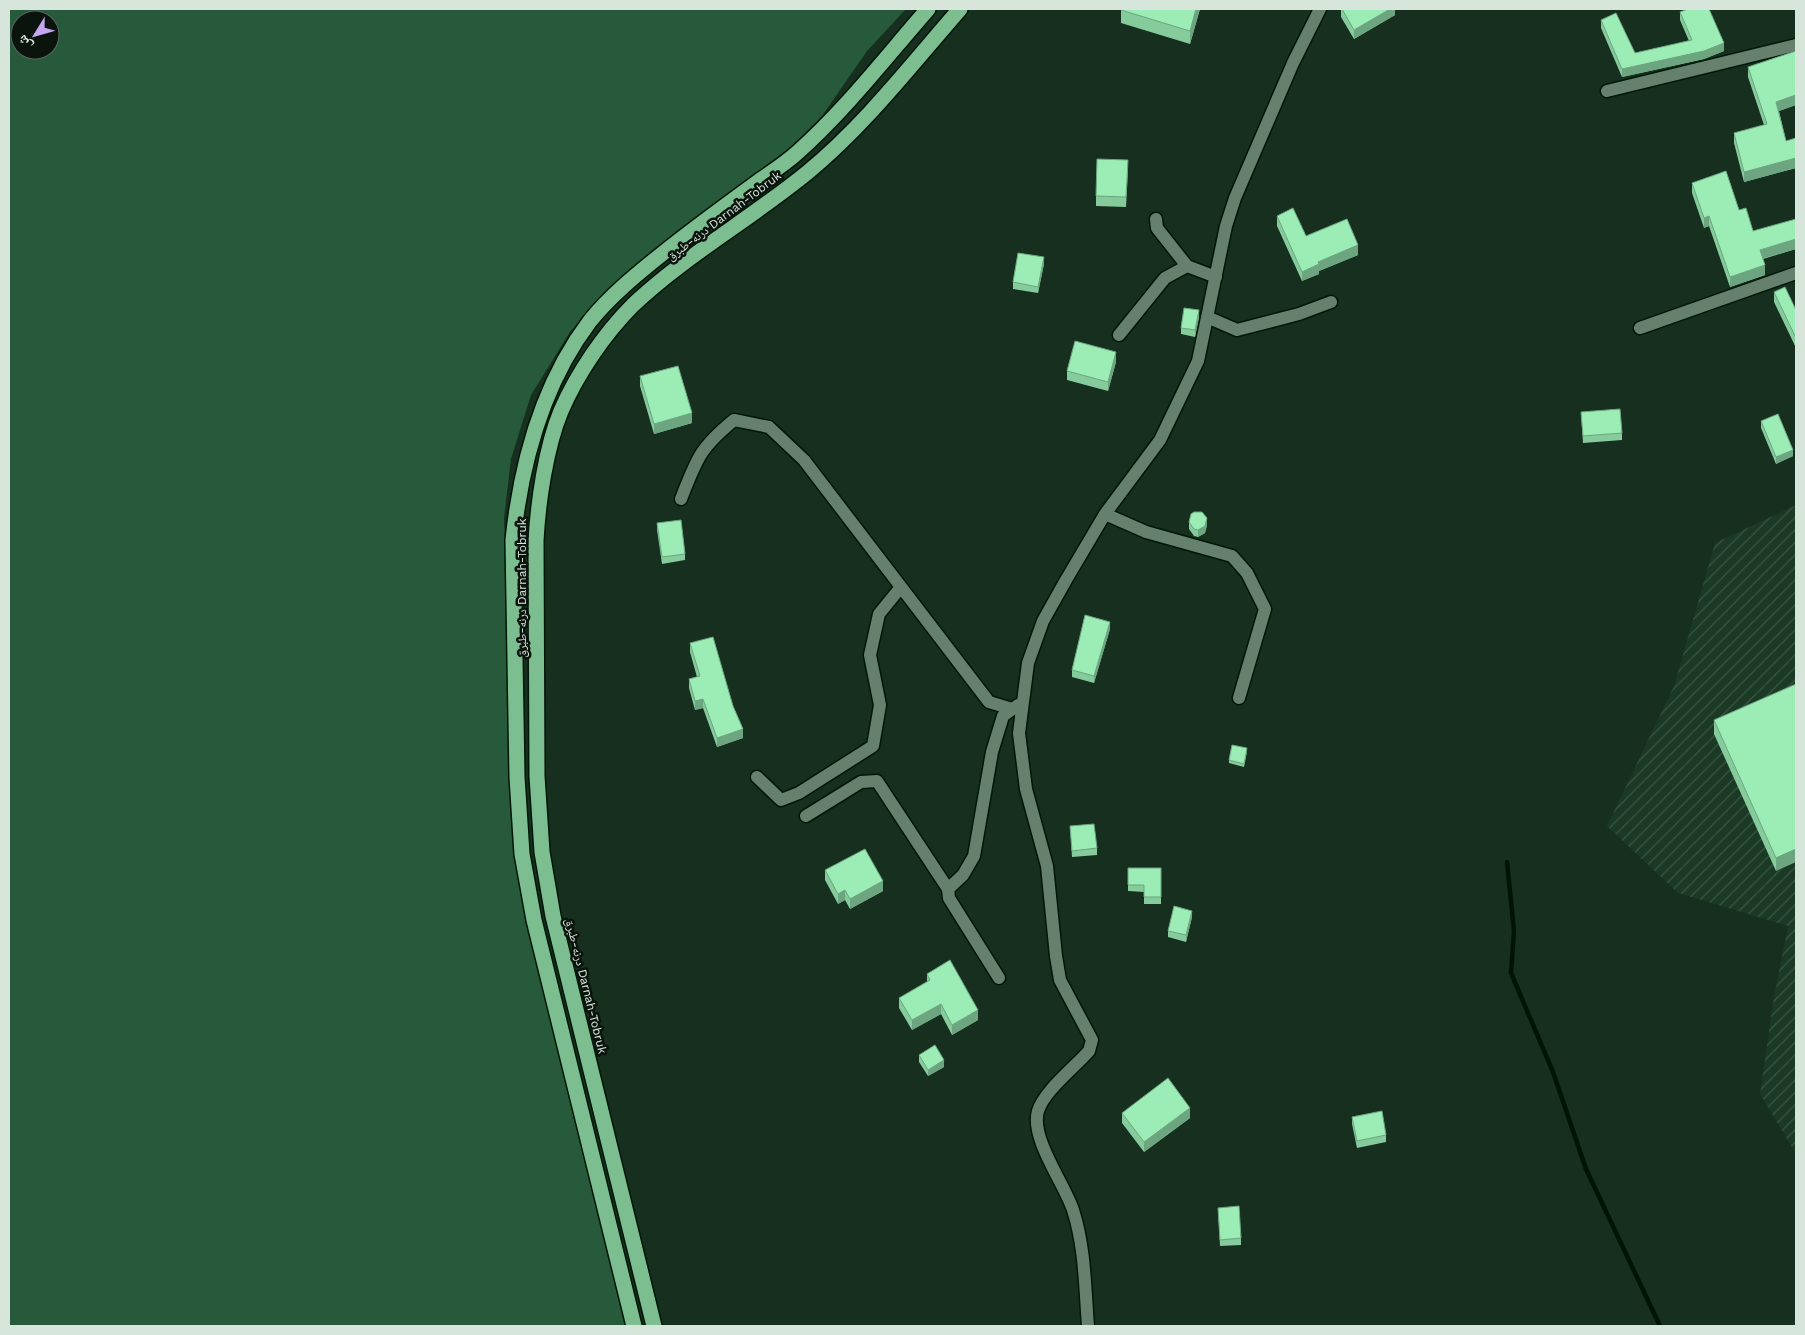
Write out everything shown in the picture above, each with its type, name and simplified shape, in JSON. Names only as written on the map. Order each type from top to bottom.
[{"type":"highway","name":"درنه-طبرق Darnah-Tobruk","points":[[634,1326],[534,920],[522,854],[517,777],[513,540],[516,510],[531,444],[544,403],[562,365],[590,321],[621,288],[661,254],[797,153],[830,120],[928,9]]},
{"type":"highway","name":"درنه-طبرق Darnah-Tobruk","points":[[654,1326],[553,916],[542,852],[537,776],[536,541],[537,512],[549,454],[560,413],[577,379],[606,337],[633,306],[808,173],[847,138],[960,9]]},
{"type":"street","points":[[1088,1326],[1083,1256],[1073,1210],[1040,1137],[1037,1123],[1042,1100],[1089,1051],[1092,1040],[1060,980],[1047,866],[1026,789],[1017,706],[1028,663],[1043,621],[1105,514],[1160,440],[1198,361],[1226,226],[1293,63],[1320,9]]},
{"type":"street","points":[[1607,91],[1796,45]]},
{"type":"street","points":[[1156,219],[1157,228],[1187,266],[1216,277]]},
{"type":"street","points":[[1119,335],[1165,278],[1187,266]]},
{"type":"street","points":[[1640,328],[1796,274]]},
{"type":"street","points":[[1207,317],[1237,330],[1291,317],[1331,302]]},
{"type":"street","points":[[681,498],[696,460],[710,440],[734,420],[769,427],[804,460],[989,702],[1017,706]]},
{"type":"street","points":[[1105,514],[1146,532],[1232,556],[1247,573],[1264,608],[1240,698]]},
{"type":"street","points":[[757,777],[780,800],[799,793],[873,746],[880,705],[870,655],[879,614],[901,586]]},
{"type":"street","points":[[948,889],[963,875],[974,856],[992,752],[1003,716],[1017,706]]},
{"type":"street","points":[[806,816],[861,782],[877,782],[948,889],[948,898],[998,978]]},
{"type":"shaded area","points":[[9,9],[906,9],[867,51],[822,116],[768,170],[608,288],[570,332],[531,395],[511,459],[504,518],[514,787],[521,890],[628,1326],[9,1326]]},
{"type":"shaded area","points":[[1796,505],[1796,1154],[1760,1094],[1774,997],[1788,926],[1678,893],[1607,826],[1674,686],[1715,543]]},
{"type":"building","points":[[1121,9],[1196,9],[1190,31]]},
{"type":"building","points":[[1342,9],[1390,9],[1354,30]]},
{"type":"building","points":[[1688,9],[1709,9],[1724,43],[1704,51],[1622,69],[1601,20],[1616,13],[1635,53],[1692,40],[1680,12]]},
{"type":"building","points":[[1796,51],[1796,95],[1776,102],[1786,141],[1796,138],[1796,158],[1744,172],[1734,133],[1767,124],[1748,67]]},
{"type":"building","points":[[1097,159],[1128,160],[1126,197],[1096,196]]},
{"type":"building","points":[[1726,171],[1739,210],[1746,208],[1753,231],[1796,219],[1796,239],[1760,250],[1765,265],[1730,277],[1709,216],[1704,218],[1692,183]]},
{"type":"building","points":[[1293,208],[1306,236],[1347,219],[1358,245],[1318,262],[1319,264],[1302,272],[1277,216]]},
{"type":"building","points":[[1018,253],[1044,257],[1038,287],[1013,282]]},
{"type":"building","points":[[1785,287],[1796,310],[1796,338],[1774,292]]},
{"type":"building","points":[[1184,308],[1199,310],[1195,330],[1181,328]]},
{"type":"building","points":[[1075,341],[1116,352],[1108,382],[1067,371]]},
{"type":"building","points":[[678,366],[692,413],[654,424],[640,376]]},
{"type":"building","points":[[1620,409],[1622,433],[1583,436],[1581,412]]},
{"type":"building","points":[[1778,414],[1793,450],[1776,457],[1761,421]]},
{"type":"building","points":[[1202,512],[1207,518],[1205,526],[1198,530],[1194,529],[1189,522],[1191,514]]},
{"type":"building","points":[[681,520],[685,554],[662,557],[657,523]]},
{"type":"building","points":[[1085,615],[1110,622],[1094,676],[1072,670]]},
{"type":"building","points":[[713,637],[733,706],[743,729],[717,738],[703,699],[695,701],[689,679],[700,676],[690,643]]},
{"type":"building","points":[[1796,684],[1796,849],[1776,858],[1714,720]]},
{"type":"building","points":[[1232,745],[1247,748],[1244,764],[1229,760]]},
{"type":"building","points":[[1094,824],[1097,848],[1072,851],[1070,826]]},
{"type":"building","points":[[865,849],[883,881],[850,899],[845,890],[838,894],[825,870]]},
{"type":"building","points":[[1128,868],[1161,868],[1161,897],[1144,897],[1144,885],[1128,885]]},
{"type":"building","points":[[1174,906],[1192,911],[1186,935],[1168,931]]},
{"type":"building","points":[[950,960],[978,1010],[952,1025],[941,1004],[912,1020],[899,998],[930,980],[927,974]]},
{"type":"building","points":[[935,1045],[944,1060],[928,1070],[919,1055]]},
{"type":"building","points":[[1168,1078],[1190,1108],[1144,1142],[1122,1113]]},
{"type":"building","points":[[1382,1111],[1386,1135],[1357,1141],[1352,1117]]},
{"type":"building","points":[[1239,1206],[1241,1238],[1220,1240],[1218,1208]]},
{"type":"waterway","points":[[1507,862],[1514,931],[1511,973],[1553,1072],[1586,1169],[1660,1326]]}]
